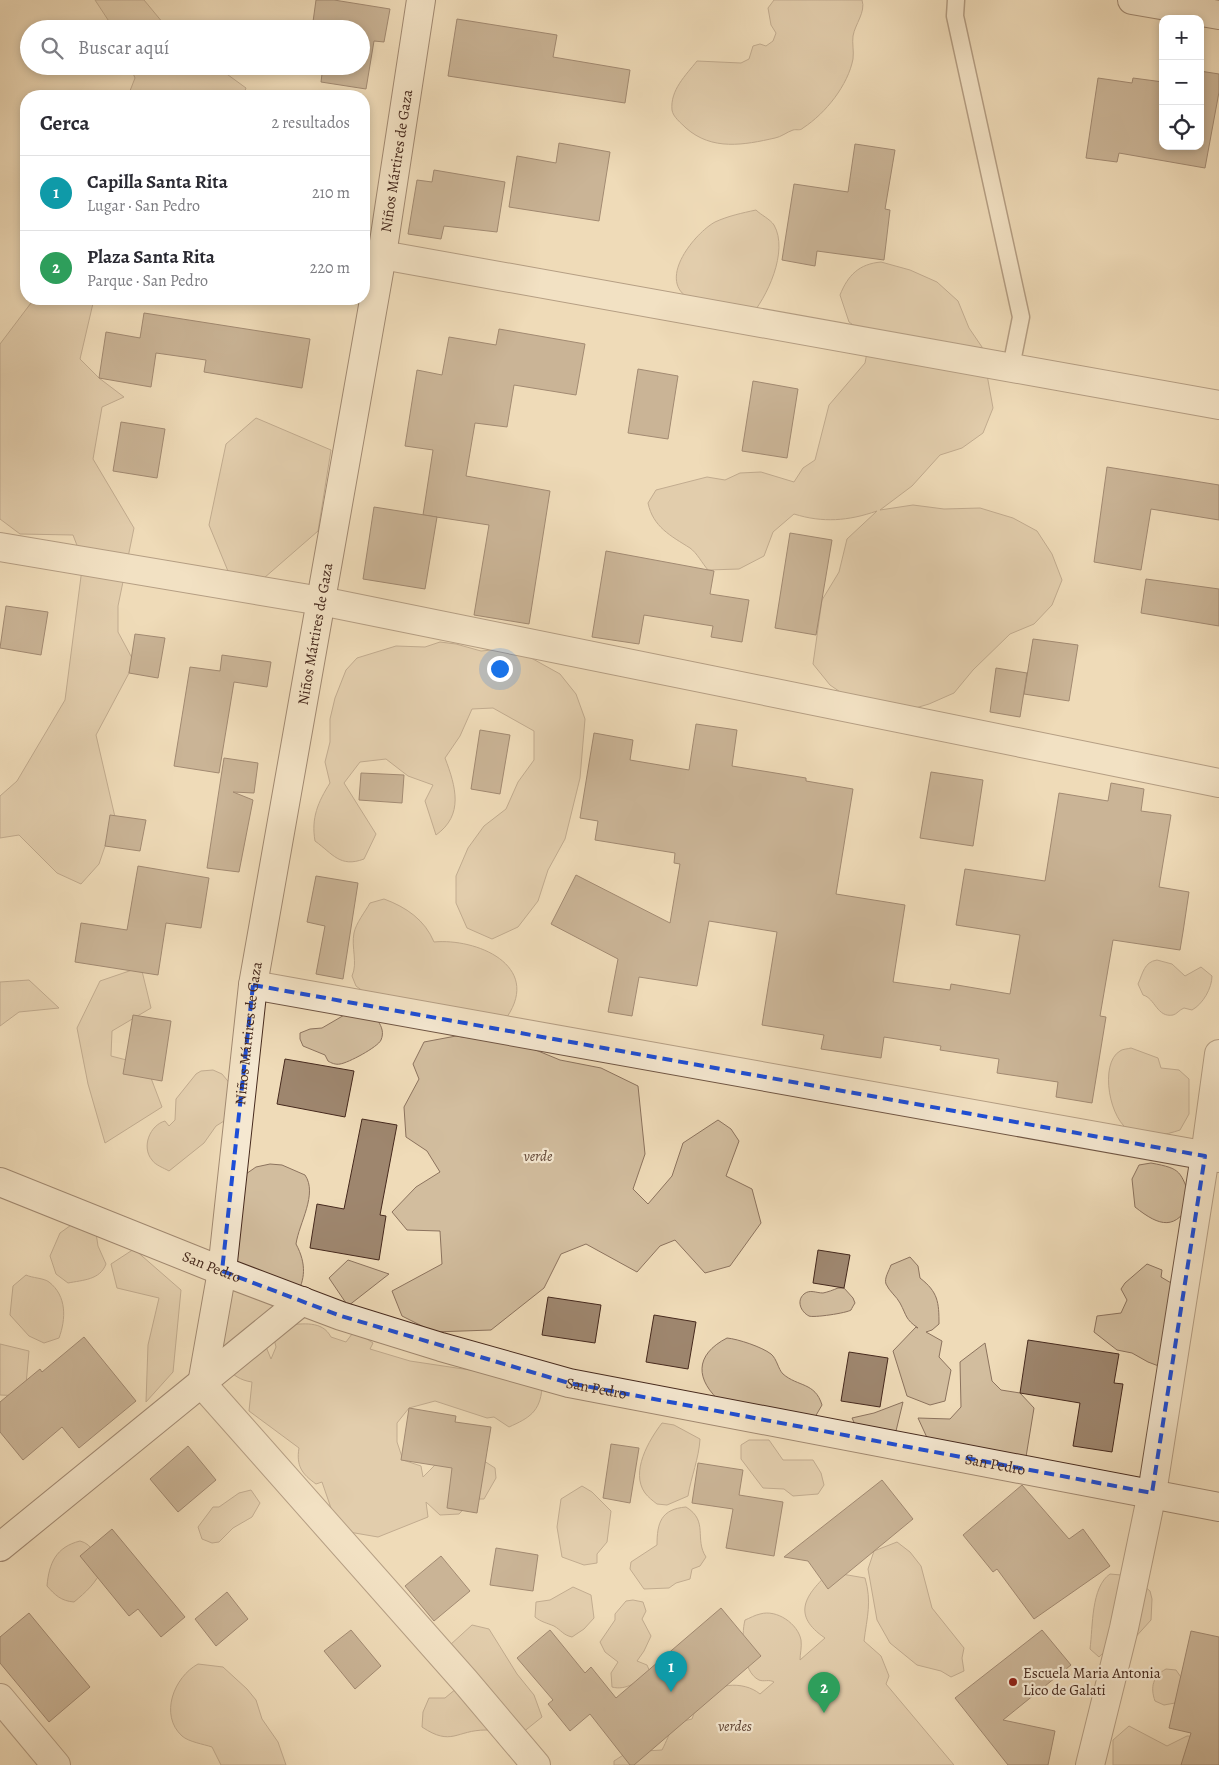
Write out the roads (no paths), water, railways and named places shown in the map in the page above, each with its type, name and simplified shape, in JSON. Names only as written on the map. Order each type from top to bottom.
[{"type":"street","name":"Niños Mártires de Gaza","points":[[202,1384],[222,1271],[253,985],[382,255],[421,0]]},
{"type":"street","points":[[1132,0],[1219,15]]},
{"type":"street","points":[[382,255],[1219,404]]},
{"type":"street","points":[[0,547],[321,601],[1219,783]]},
{"type":"street","points":[[253,985],[1212,1157]]},
{"type":"street","points":[[1090,1765],[1124,1628],[1152,1493],[1212,1157],[1219,1054]]},
{"type":"street","name":"San Pedro","points":[[0,1182],[302,1301],[441,1347],[569,1383],[1219,1507]]},
{"type":"street","points":[[0,1547],[302,1301]]},
{"type":"street","points":[[202,1384],[536,1765]]},
{"type":"street","points":[[0,1698],[56,1765]]},
{"type":"lane","points":[[956,0],[955,16],[1021,317],[1011,367]]},
{"type":"place","name":"Escuela Maria Antonia Lico de Galati","points":[[1013,1682]]},
{"type":"place","name":"Capilla Santa Rita","points":[[671,1692]]},
{"type":"place","name":"Plaza Santa Rita","points":[[824,1713]]},
{"type":"park label","name":"verde","points":[[538,1156]]},
{"type":"park label","name":"verdes","points":[[735,1726]]}]
